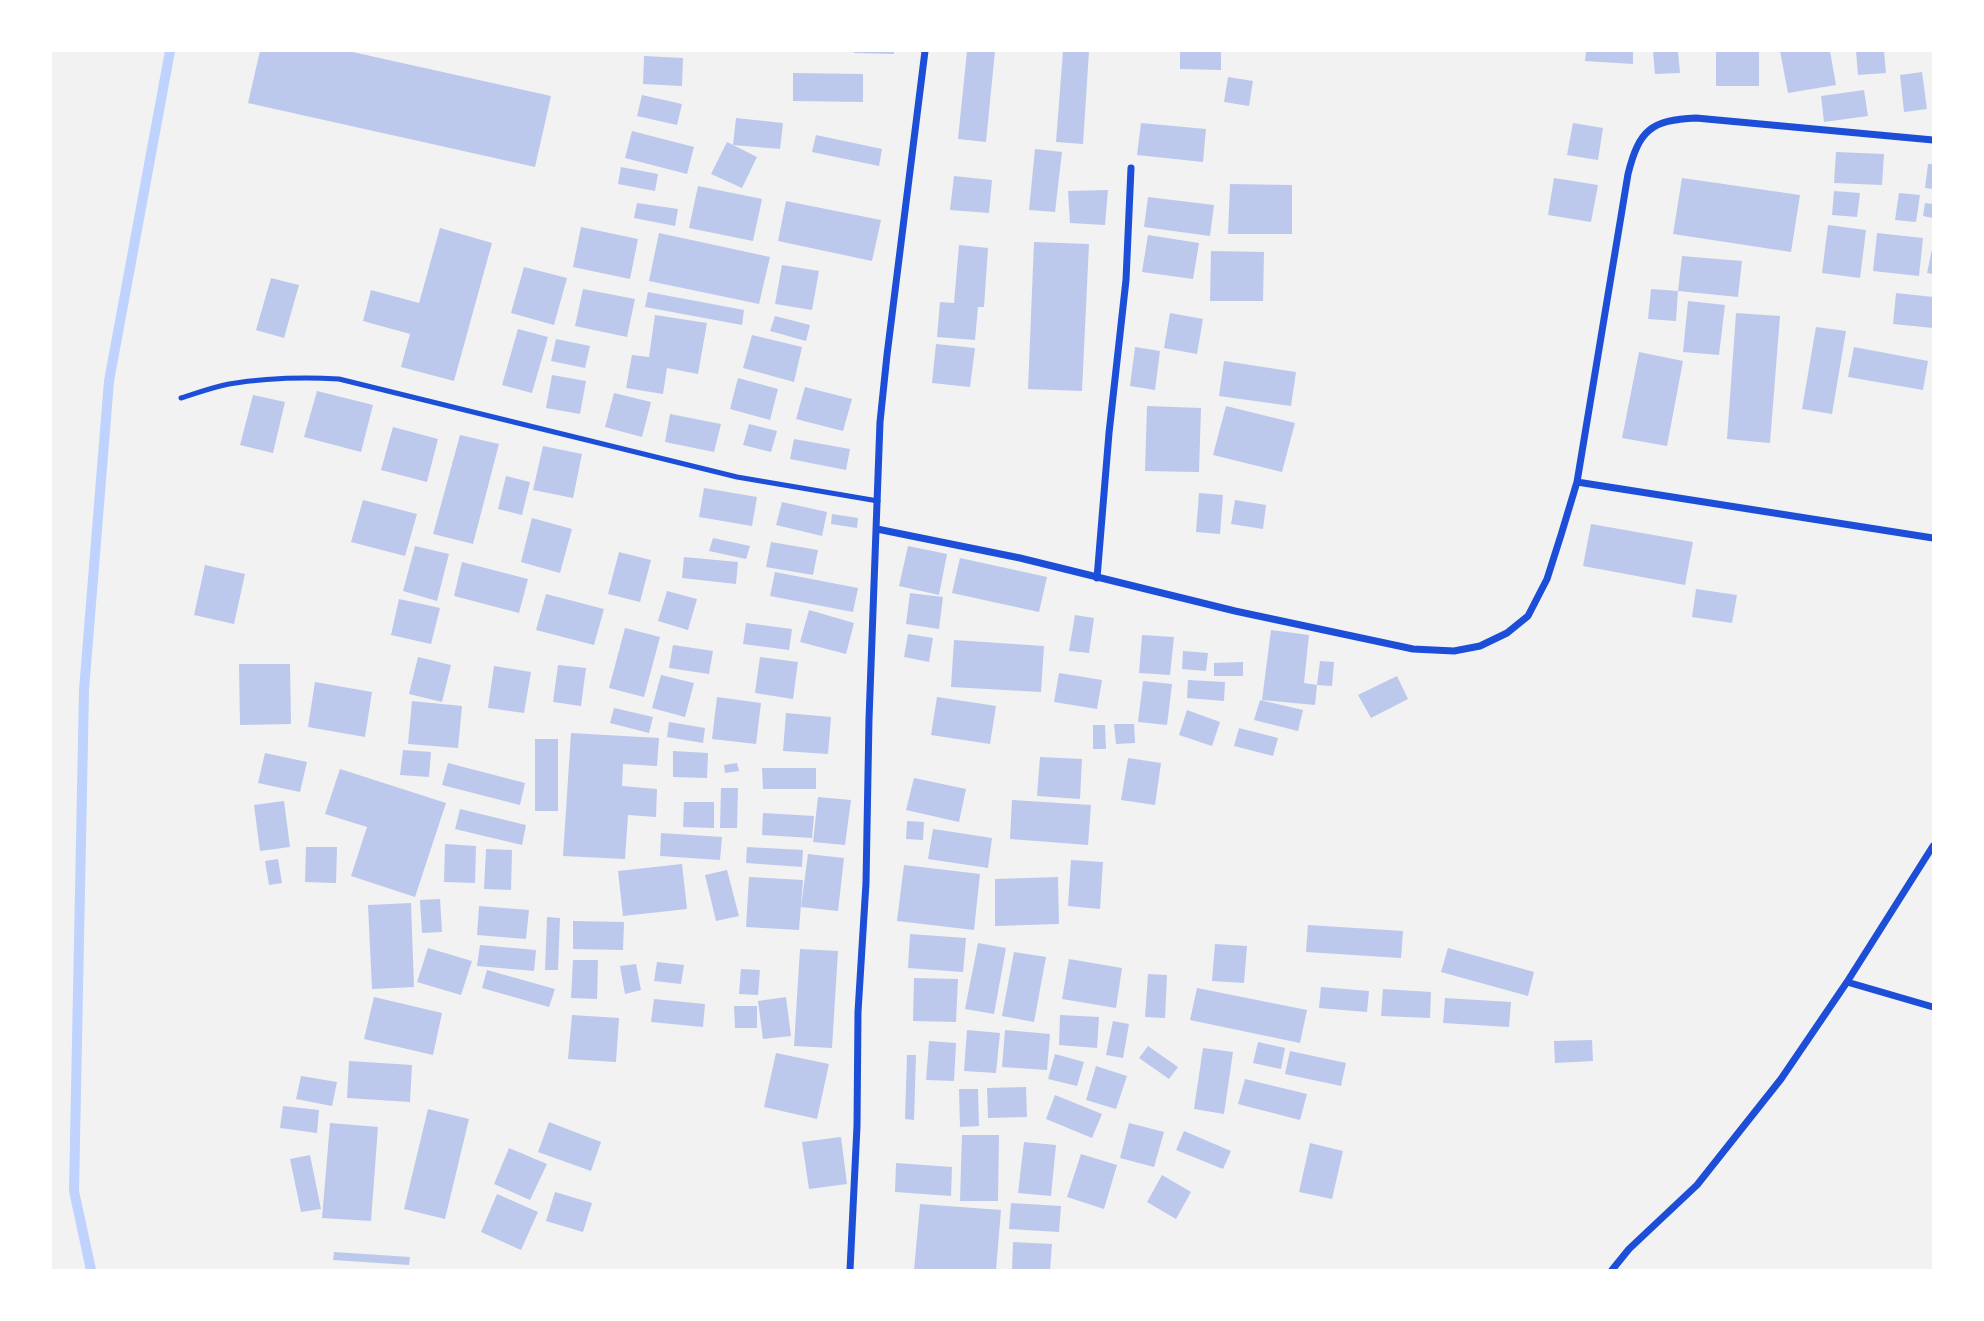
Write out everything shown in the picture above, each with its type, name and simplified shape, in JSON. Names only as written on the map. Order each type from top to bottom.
[{"type":"street","points":[[850,1270],[857,1126],[858,1012],[866,883],[880,422],[925,51]]},
{"type":"street","points":[[877,529],[1020,558],[1248,614],[1413,649],[1454,651],[1480,646],[1507,634],[1528,616],[1547,579],[1577,482],[1628,174],[1634,151],[1641,138],[1650,129],[1665,121],[1696,118],[1933,140]]},
{"type":"street","points":[[1097,578],[1109,433],[1126,280],[1131,168]]},
{"type":"street","points":[[1577,482],[1933,538]]},
{"type":"street","points":[[1612,1270],[1629,1249],[1697,1185],[1780,1079],[1847,982],[1933,846]]},
{"type":"street","points":[[1847,982],[1933,1007]]},
{"type":"lane","points":[[181,398],[227,385],[271,379],[339,379],[737,477],[878,501]]},
{"type":"building","points":[[260,51],[348,51],[551,96],[535,167],[248,103]]},
{"type":"building","points":[[894,51],[894,54],[854,53]]},
{"type":"building","points":[[967,51],[995,51],[986,142],[958,139]]},
{"type":"building","points":[[1063,51],[1089,51],[1083,144],[1056,142]]},
{"type":"building","points":[[1180,51],[1221,51],[1221,70],[1180,69]]},
{"type":"building","points":[[1586,51],[1633,51],[1633,64],[1585,61]]},
{"type":"building","points":[[1653,51],[1678,51],[1680,73],[1655,74]]},
{"type":"building","points":[[1716,51],[1759,51],[1759,86],[1716,86]]},
{"type":"building","points":[[1780,51],[1830,51],[1836,85],[1788,93]]},
{"type":"building","points":[[1856,51],[1884,51],[1886,73],[1858,75]]},
{"type":"building","points":[[644,56],[683,58],[682,86],[643,84]]},
{"type":"building","points":[[1922,72],[1927,109],[1904,112],[1900,75]]},
{"type":"building","points":[[793,73],[863,74],[863,102],[793,101]]},
{"type":"building","points":[[1228,77],[1253,81],[1249,106],[1224,102]]},
{"type":"building","points":[[1864,90],[1868,116],[1824,122],[1821,96]]},
{"type":"building","points":[[642,95],[682,104],[677,125],[637,116]]},
{"type":"building","points":[[736,118],[783,123],[780,149],[733,145]]},
{"type":"building","points":[[1141,123],[1206,129],[1203,162],[1137,155]]},
{"type":"building","points":[[1573,123],[1603,128],[1598,160],[1567,155]]},
{"type":"building","points":[[632,131],[694,147],[687,174],[625,158]]},
{"type":"building","points":[[816,135],[882,149],[879,166],[812,152]]},
{"type":"building","points":[[727,142],[757,157],[742,188],[711,174]]},
{"type":"building","points":[[1035,149],[1062,152],[1055,212],[1029,210]]},
{"type":"building","points":[[1836,152],[1884,154],[1882,185],[1834,183]]},
{"type":"building","points":[[1928,164],[1933,164],[1933,189],[1925,188]]},
{"type":"building","points":[[621,167],[658,174],[655,191],[618,184]]},
{"type":"building","points":[[954,176],[992,180],[989,213],[950,210]]},
{"type":"building","points":[[1554,178],[1598,185],[1591,222],[1548,215]]},
{"type":"building","points":[[1682,178],[1800,195],[1791,252],[1673,234]]},
{"type":"building","points":[[1230,184],[1292,185],[1292,234],[1228,234]]},
{"type":"building","points":[[698,186],[762,199],[753,241],[689,228]]},
{"type":"building","points":[[1108,190],[1105,225],[1070,223],[1068,191]]},
{"type":"building","points":[[1834,191],[1860,193],[1857,217],[1832,215]]},
{"type":"building","points":[[1899,193],[1920,195],[1916,222],[1895,220]]},
{"type":"building","points":[[1148,197],[1214,205],[1210,236],[1144,227]]},
{"type":"building","points":[[786,201],[881,220],[872,261],[778,241]]},
{"type":"building","points":[[637,203],[678,209],[675,226],[634,218]]},
{"type":"building","points":[[1925,203],[1933,204],[1933,218],[1923,216]]},
{"type":"building","points":[[1828,225],[1866,230],[1860,278],[1822,273]]},
{"type":"building","points":[[581,227],[638,239],[630,279],[573,267]]},
{"type":"building","points":[[440,228],[492,243],[454,381],[401,367],[410,334],[363,321],[371,290],[419,303]]},
{"type":"building","points":[[659,233],[770,257],[759,304],[649,281]]},
{"type":"building","points":[[1877,233],[1923,238],[1919,276],[1873,271]]},
{"type":"building","points":[[1148,235],[1199,243],[1193,279],[1142,272]]},
{"type":"building","points":[[1034,242],[1089,244],[1082,391],[1028,389]]},
{"type":"building","points":[[959,245],[988,248],[984,307],[978,307],[975,340],[937,337],[940,302],[954,303]]},
{"type":"building","points":[[1933,249],[1933,274],[1927,273]]},
{"type":"building","points":[[1211,251],[1264,252],[1263,301],[1210,301]]},
{"type":"building","points":[[1682,256],[1742,261],[1738,297],[1678,291]]},
{"type":"building","points":[[782,265],[819,271],[812,310],[775,304]]},
{"type":"building","points":[[524,267],[567,278],[554,325],[511,313]]},
{"type":"building","points":[[271,278],[299,285],[284,338],[256,330]]},
{"type":"building","points":[[583,289],[635,299],[627,337],[575,326]]},
{"type":"building","points":[[1651,289],[1678,291],[1676,321],[1648,319]]},
{"type":"building","points":[[648,292],[744,310],[742,325],[645,307]]},
{"type":"building","points":[[1896,293],[1933,297],[1933,328],[1893,324]]},
{"type":"building","points":[[1688,301],[1725,305],[1719,355],[1683,352]]},
{"type":"building","points":[[1170,313],[1203,319],[1197,354],[1164,348]]},
{"type":"building","points":[[1736,313],[1780,316],[1770,443],[1727,439]]},
{"type":"building","points":[[655,315],[707,323],[698,374],[667,368],[663,394],[626,388],[632,355],[649,357]]},
{"type":"building","points":[[775,316],[810,325],[806,341],[770,331]]},
{"type":"building","points":[[1816,327],[1846,331],[1832,414],[1802,409]]},
{"type":"building","points":[[518,329],[548,337],[532,393],[502,385]]},
{"type":"building","points":[[752,335],[802,347],[794,382],[743,368]]},
{"type":"building","points":[[556,339],[590,346],[585,368],[551,361]]},
{"type":"building","points":[[936,344],[975,348],[970,387],[932,383]]},
{"type":"building","points":[[1135,347],[1160,351],[1155,390],[1130,386]]},
{"type":"building","points":[[1854,347],[1928,361],[1923,390],[1848,377]]},
{"type":"building","points":[[1639,352],[1683,361],[1667,446],[1622,438]]},
{"type":"building","points":[[1224,361],[1296,372],[1291,406],[1219,396]]},
{"type":"building","points":[[552,375],[586,381],[580,414],[546,408]]},
{"type":"building","points":[[738,378],[778,389],[770,420],[730,409]]},
{"type":"building","points":[[805,387],[852,399],[843,431],[796,419]]},
{"type":"building","points":[[317,391],[373,405],[361,452],[304,437]]},
{"type":"building","points":[[614,393],[651,402],[642,437],[605,427]]},
{"type":"building","points":[[253,395],[285,402],[273,453],[240,445]]},
{"type":"building","points":[[1147,406],[1201,408],[1199,472],[1145,471]]},
{"type":"building","points":[[1226,406],[1295,423],[1282,472],[1213,455]]},
{"type":"building","points":[[670,414],[721,424],[714,452],[665,442]]},
{"type":"building","points":[[749,424],[777,431],[771,452],[743,445]]},
{"type":"building","points":[[393,427],[438,439],[427,482],[381,470]]},
{"type":"building","points":[[460,435],[499,444],[473,544],[433,534]]},
{"type":"building","points":[[794,439],[850,449],[846,470],[790,459]]},
{"type":"building","points":[[543,446],[582,454],[573,498],[533,490]]},
{"type":"building","points":[[506,476],[530,482],[522,515],[498,509]]},
{"type":"building","points":[[704,488],[757,497],[752,526],[699,517]]},
{"type":"building","points":[[1199,493],[1223,495],[1220,534],[1196,532]]},
{"type":"building","points":[[363,500],[417,514],[405,556],[351,542]]},
{"type":"building","points":[[1235,500],[1266,505],[1263,529],[1231,524]]},
{"type":"building","points":[[782,502],[827,512],[822,536],[776,525]]},
{"type":"building","points":[[832,514],[858,518],[857,528],[831,524]]},
{"type":"building","points":[[532,518],[572,529],[560,573],[521,562]]},
{"type":"building","points":[[1591,524],[1693,542],[1685,585],[1583,566]]},
{"type":"building","points":[[713,538],[750,546],[746,559],[709,551]]},
{"type":"building","points":[[771,542],[818,550],[813,575],[766,567]]},
{"type":"building","points":[[415,546],[449,554],[437,601],[403,591]]},
{"type":"building","points":[[908,546],[947,554],[939,595],[899,586]]},
{"type":"building","points":[[619,552],[651,560],[640,602],[608,594]]},
{"type":"building","points":[[684,557],[738,562],[736,584],[682,578]]},
{"type":"building","points":[[960,558],[1047,577],[1039,612],[952,593]]},
{"type":"building","points":[[462,562],[528,579],[519,613],[454,596]]},
{"type":"building","points":[[205,565],[245,574],[234,624],[194,615]]},
{"type":"building","points":[[775,572],[858,588],[853,612],[770,596]]},
{"type":"building","points":[[1696,589],[1737,595],[1732,623],[1692,617]]},
{"type":"building","points":[[667,591],[697,599],[688,630],[658,621]]},
{"type":"building","points":[[910,593],[943,597],[939,629],[906,624]]},
{"type":"building","points":[[546,594],[604,609],[594,645],[536,630]]},
{"type":"building","points":[[399,599],[440,608],[431,644],[391,635]]},
{"type":"building","points":[[809,610],[854,623],[846,654],[800,642]]},
{"type":"building","points":[[1075,615],[1094,618],[1089,653],[1069,651]]},
{"type":"building","points":[[746,623],[792,629],[789,650],[743,644]]},
{"type":"building","points":[[625,628],[660,637],[644,697],[609,688]]},
{"type":"building","points":[[1271,630],[1309,635],[1304,683],[1317,685],[1315,705],[1262,700]]},
{"type":"building","points":[[908,634],[933,638],[929,662],[904,657]]},
{"type":"building","points":[[1142,635],[1174,637],[1170,675],[1139,673]]},
{"type":"building","points":[[954,640],[1044,646],[1041,692],[951,687]]},
{"type":"building","points":[[673,645],[713,651],[709,674],[669,668]]},
{"type":"building","points":[[1183,651],[1208,653],[1206,671],[1182,669]]},
{"type":"building","points":[[418,657],[451,665],[442,702],[409,694]]},
{"type":"building","points":[[760,657],[798,662],[793,699],[755,693]]},
{"type":"building","points":[[1320,661],[1334,662],[1332,686],[1317,685]]},
{"type":"building","points":[[1243,662],[1243,676],[1214,676],[1214,663]]},
{"type":"building","points":[[239,664],[290,664],[291,724],[240,725]]},
{"type":"building","points":[[558,665],[586,668],[581,706],[553,702]]},
{"type":"building","points":[[494,666],[531,672],[524,713],[488,708]]},
{"type":"building","points":[[1059,673],[1102,680],[1097,709],[1054,702]]},
{"type":"building","points":[[661,675],[694,683],[685,717],[652,708]]},
{"type":"building","points":[[1397,676],[1408,699],[1371,718],[1358,695]]},
{"type":"building","points":[[1188,680],[1225,682],[1224,701],[1187,698]]},
{"type":"building","points":[[1143,681],[1172,684],[1167,725],[1138,722]]},
{"type":"building","points":[[315,682],[372,692],[365,737],[308,727]]},
{"type":"building","points":[[717,697],[761,703],[756,744],[712,739]]},
{"type":"building","points":[[937,697],[996,706],[990,744],[931,735]]},
{"type":"building","points":[[1260,700],[1303,710],[1298,731],[1254,720]]},
{"type":"building","points":[[412,701],[462,706],[458,748],[408,744]]},
{"type":"building","points":[[614,708],[653,717],[649,733],[610,723]]},
{"type":"building","points":[[1187,710],[1220,722],[1212,746],[1179,735]]},
{"type":"building","points":[[786,713],[831,717],[828,754],[783,751]]},
{"type":"building","points":[[669,722],[705,728],[703,743],[667,737]]},
{"type":"building","points":[[1114,724],[1134,724],[1135,743],[1116,744]]},
{"type":"building","points":[[1093,725],[1105,725],[1106,749],[1093,749]]},
{"type":"building","points":[[1239,728],[1278,738],[1273,756],[1234,746]]},
{"type":"building","points":[[571,733],[659,738],[657,766],[623,764],[622,786],[657,789],[656,817],[628,815],[625,859],[563,856]]},
{"type":"building","points":[[535,739],[558,739],[558,811],[535,811]]},
{"type":"building","points":[[403,750],[431,752],[429,777],[400,775]]},
{"type":"building","points":[[673,751],[708,753],[707,778],[673,777]]},
{"type":"building","points":[[265,753],[307,762],[300,792],[258,783]]},
{"type":"building","points":[[1040,757],[1082,759],[1080,799],[1037,796]]},
{"type":"building","points":[[1128,758],[1161,763],[1155,805],[1121,800]]},
{"type":"building","points":[[448,763],[525,783],[520,805],[442,785]]},
{"type":"building","points":[[737,763],[739,771],[725,773],[724,765]]},
{"type":"building","points":[[762,768],[816,768],[816,789],[763,789]]},
{"type":"building","points":[[340,769],[446,803],[415,897],[351,876],[367,827],[325,814]]},
{"type":"building","points":[[914,778],[966,789],[959,822],[906,810]]},
{"type":"building","points":[[721,788],[738,788],[737,828],[720,828]]},
{"type":"building","points":[[818,797],[851,800],[845,845],[813,842]]},
{"type":"building","points":[[1012,800],[1091,805],[1088,845],[1010,839]]},
{"type":"building","points":[[284,801],[290,847],[260,851],[254,805]]},
{"type":"building","points":[[684,802],[714,802],[714,828],[683,827]]},
{"type":"building","points":[[460,809],[526,825],[522,845],[455,829]]},
{"type":"building","points":[[763,813],[814,816],[812,838],[762,835]]},
{"type":"building","points":[[907,821],[924,822],[923,840],[906,839]]},
{"type":"building","points":[[933,829],[992,838],[988,868],[928,859]]},
{"type":"building","points":[[661,833],[722,837],[720,860],[660,856]]},
{"type":"building","points":[[445,844],[476,846],[475,883],[444,882]]},
{"type":"building","points":[[306,847],[337,847],[336,883],[305,882]]},
{"type":"building","points":[[747,847],[803,850],[802,867],[746,863]]},
{"type":"building","points":[[486,849],[512,850],[511,890],[484,889]]},
{"type":"building","points":[[808,854],[844,858],[838,911],[801,907]]},
{"type":"building","points":[[278,859],[282,883],[269,885],[265,861]]},
{"type":"building","points":[[1071,860],[1103,862],[1100,909],[1068,906]]},
{"type":"building","points":[[682,864],[687,909],[623,916],[618,871]]},
{"type":"building","points":[[904,865],[980,874],[974,930],[897,921]]},
{"type":"building","points":[[727,870],[739,916],[716,921],[705,875]]},
{"type":"building","points":[[749,877],[803,880],[799,930],[746,927]]},
{"type":"building","points":[[1058,877],[1059,924],[995,926],[995,879]]},
{"type":"building","points":[[440,899],[442,932],[422,933],[420,900]]},
{"type":"building","points":[[411,903],[414,987],[372,989],[368,905]]},
{"type":"building","points":[[479,906],[529,910],[526,939],[477,935]]},
{"type":"building","points":[[547,917],[560,918],[558,970],[545,970]]},
{"type":"building","points":[[573,921],[624,922],[623,950],[573,949]]},
{"type":"building","points":[[1308,925],[1403,931],[1401,958],[1306,952]]},
{"type":"building","points":[[910,934],[966,938],[963,972],[908,968]]},
{"type":"building","points":[[978,943],[1006,948],[994,1014],[965,1009]]},
{"type":"building","points":[[1215,944],[1247,946],[1244,983],[1212,981]]},
{"type":"building","points":[[480,945],[536,950],[534,971],[477,966]]},
{"type":"building","points":[[428,948],[472,961],[461,995],[417,982]]},
{"type":"building","points":[[1448,948],[1534,972],[1528,996],[1441,972]]},
{"type":"building","points":[[800,949],[838,951],[832,1048],[794,1046]]},
{"type":"building","points":[[1014,952],[1046,957],[1034,1022],[1002,1016]]},
{"type":"building","points":[[1069,959],[1122,968],[1116,1008],[1062,999]]},
{"type":"building","points":[[573,960],[598,960],[597,999],[571,998]]},
{"type":"building","points":[[657,962],[684,965],[681,984],[654,981]]},
{"type":"building","points":[[636,964],[641,990],[625,994],[620,966]]},
{"type":"building","points":[[741,969],[760,970],[758,995],[739,994]]},
{"type":"building","points":[[487,970],[555,989],[549,1007],[482,988]]},
{"type":"building","points":[[1148,974],[1167,975],[1165,1018],[1145,1017]]},
{"type":"building","points":[[914,978],[958,979],[956,1022],[913,1021]]},
{"type":"building","points":[[1321,987],[1369,991],[1367,1012],[1319,1008]]},
{"type":"building","points":[[1197,988],[1307,1010],[1300,1043],[1190,1020]]},
{"type":"building","points":[[1383,989],[1431,992],[1430,1018],[1381,1016]]},
{"type":"building","points":[[374,997],[442,1013],[433,1055],[364,1039]]},
{"type":"building","points":[[786,997],[791,1036],[763,1039],[758,1001]]},
{"type":"building","points":[[1445,998],[1511,1002],[1509,1027],[1443,1023]]},
{"type":"building","points":[[654,999],[705,1004],[703,1027],[651,1022]]},
{"type":"building","points":[[734,1006],[757,1006],[757,1028],[735,1028]]},
{"type":"building","points":[[572,1015],[619,1018],[616,1062],[568,1059]]},
{"type":"building","points":[[1060,1015],[1099,1017],[1097,1048],[1059,1045]]},
{"type":"building","points":[[1113,1021],[1129,1024],[1123,1058],[1106,1055]]},
{"type":"building","points":[[967,1030],[1000,1033],[996,1073],[964,1071]]},
{"type":"building","points":[[1005,1030],[1050,1034],[1047,1070],[1002,1067]]},
{"type":"building","points":[[1592,1040],[1593,1061],[1555,1063],[1554,1041]]},
{"type":"building","points":[[929,1041],[956,1043],[954,1081],[926,1080]]},
{"type":"building","points":[[1258,1042],[1285,1048],[1281,1069],[1253,1063]]},
{"type":"building","points":[[1148,1046],[1178,1067],[1169,1079],[1139,1058]]},
{"type":"building","points":[[1203,1048],[1233,1052],[1224,1114],[1194,1109]]},
{"type":"building","points":[[1290,1051],[1346,1063],[1341,1086],[1285,1074]]},
{"type":"building","points":[[776,1053],[829,1064],[817,1119],[764,1107]]},
{"type":"building","points":[[1055,1054],[1084,1062],[1077,1086],[1048,1079]]},
{"type":"building","points":[[907,1055],[916,1055],[914,1120],[905,1119]]},
{"type":"building","points":[[349,1061],[412,1065],[410,1102],[347,1098]]},
{"type":"building","points":[[1096,1066],[1127,1076],[1116,1109],[1086,1100]]},
{"type":"building","points":[[301,1076],[337,1082],[332,1106],[296,1099]]},
{"type":"building","points":[[1245,1079],[1307,1094],[1300,1120],[1238,1104]]},
{"type":"building","points":[[1026,1087],[1027,1117],[988,1118],[987,1088]]},
{"type":"building","points":[[959,1089],[978,1089],[979,1126],[960,1127]]},
{"type":"building","points":[[1055,1095],[1102,1114],[1092,1138],[1046,1119]]},
{"type":"building","points":[[283,1106],[319,1110],[317,1133],[280,1128]]},
{"type":"building","points":[[428,1109],[469,1119],[445,1219],[404,1209]]},
{"type":"building","points":[[549,1122],[601,1142],[591,1171],[538,1152]]},
{"type":"building","points":[[330,1123],[378,1127],[371,1221],[322,1218]]},
{"type":"building","points":[[1129,1123],[1164,1132],[1154,1167],[1120,1158]]},
{"type":"building","points":[[1184,1131],[1231,1151],[1223,1169],[1176,1150]]},
{"type":"building","points":[[962,1135],[999,1135],[998,1201],[960,1201]]},
{"type":"building","points":[[841,1137],[847,1184],[809,1189],[802,1142]]},
{"type":"building","points":[[1024,1142],[1056,1145],[1051,1196],[1018,1193]]},
{"type":"building","points":[[1310,1143],[1343,1151],[1332,1199],[1299,1192]]},
{"type":"building","points":[[509,1148],[547,1164],[530,1200],[494,1184]]},
{"type":"building","points":[[1081,1154],[1117,1165],[1104,1209],[1067,1197]]},
{"type":"building","points":[[310,1155],[321,1209],[301,1212],[290,1159]]},
{"type":"building","points":[[896,1163],[952,1167],[951,1196],[895,1192]]},
{"type":"building","points":[[1162,1175],[1191,1192],[1176,1219],[1147,1202]]},
{"type":"building","points":[[555,1192],[592,1203],[583,1232],[546,1221]]},
{"type":"building","points":[[497,1194],[538,1212],[521,1250],[481,1232]]},
{"type":"building","points":[[1011,1203],[1061,1206],[1059,1232],[1009,1229]]},
{"type":"building","points":[[920,1204],[1001,1210],[996,1270],[914,1270]]},
{"type":"building","points":[[1013,1242],[1052,1244],[1050,1270],[1012,1270]]},
{"type":"building","points":[[334,1252],[410,1257],[409,1265],[333,1260]]},
{"type":"waterway","points":[[91,1270],[74,1191],[84,690],[109,381],[170,51]]}]
